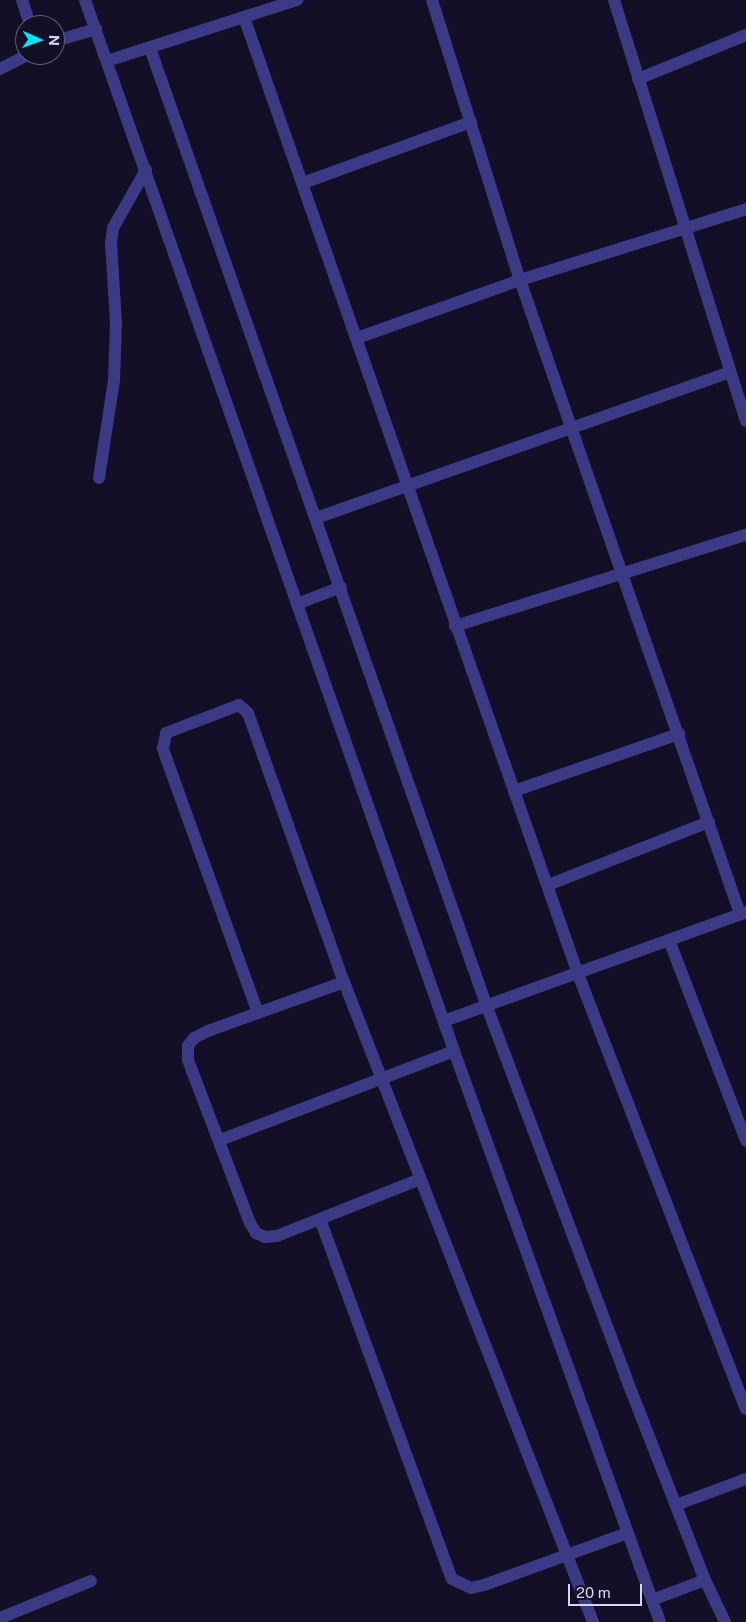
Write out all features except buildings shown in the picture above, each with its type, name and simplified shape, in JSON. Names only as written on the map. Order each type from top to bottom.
[{"type":"street","points":[[22,0],[27,15]]},
{"type":"street","points":[[84,0],[146,170],[454,1051],[660,1622]]},
{"type":"street","points":[[107,61],[297,0]]},
{"type":"street","points":[[432,0],[520,280],[709,822],[743,913],[444,1021]]},
{"type":"street","points":[[614,0],[683,228],[746,421]]},
{"type":"street","points":[[244,17],[578,974],[746,1408]]},
{"type":"street","points":[[65,38],[96,29]]},
{"type":"street","points":[[638,80],[746,35]]},
{"type":"street","points":[[150,48],[487,1007],[705,1580],[726,1622]]},
{"type":"street","points":[[0,69],[15,62]]},
{"type":"street","points":[[302,183],[471,122]]},
{"type":"street","points":[[99,478],[114,380],[116,324],[112,235],[118,214],[146,170]]},
{"type":"street","points":[[357,338],[520,280],[746,209]]},
{"type":"street","points":[[316,518],[730,372]]},
{"type":"street","points":[[456,626],[622,572],[746,535]]},
{"type":"street","points":[[297,604],[341,588]]},
{"type":"street","points":[[258,1013],[163,748],[166,733],[239,705],[248,713],[344,982],[383,1078],[420,1179],[593,1622]]},
{"type":"street","points":[[514,791],[678,734]]},
{"type":"street","points":[[548,885],[709,822]]},
{"type":"street","points":[[669,940],[746,1141]]},
{"type":"street","points":[[344,982],[194,1038],[188,1046],[188,1060],[256,1233],[264,1237],[277,1236],[420,1179]]},
{"type":"street","points":[[220,1140],[454,1051]]},
{"type":"street","points":[[320,1219],[452,1579],[471,1588],[568,1556],[628,1533]]},
{"type":"street","points":[[676,1505],[746,1479]]},
{"type":"street","points":[[652,1600],[705,1580]]},
{"type":"street","points":[[0,1618],[91,1581]]}]
